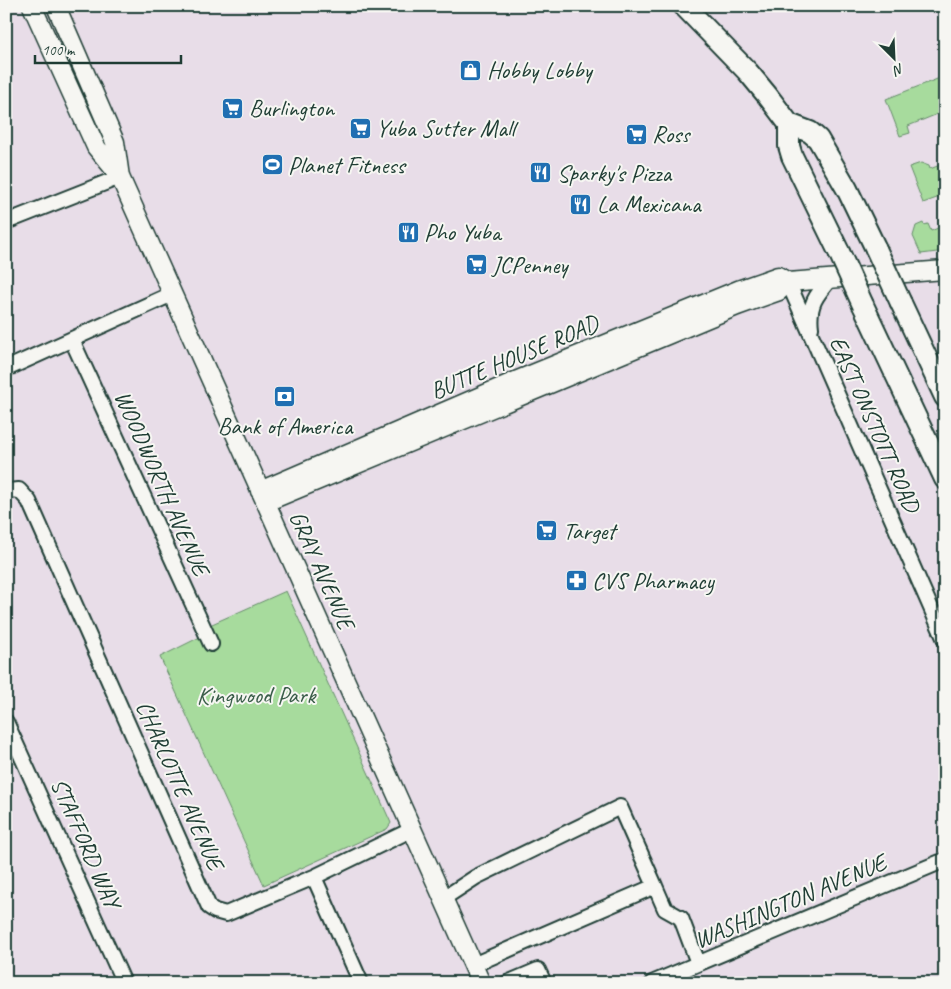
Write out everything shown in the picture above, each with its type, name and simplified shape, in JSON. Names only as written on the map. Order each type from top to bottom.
[{"type":"highway","points":[[684,6],[748,72],[789,124],[810,132],[818,139],[847,189],[945,396]]},
{"type":"highway","points":[[789,124],[789,146],[792,156],[945,479]]},
{"type":"main road","name":"GRAY AVENUE","points":[[32,6],[96,147],[120,177],[481,983]]},
{"type":"main road","name":"GRAY AVENUE","points":[[56,6],[115,142],[120,177]]},
{"type":"main road","name":"BUTTE HOUSE ROAD","points":[[263,497],[518,380],[738,290],[778,276],[788,282],[945,270]]},
{"type":"street","points":[[6,222],[120,177]]},
{"type":"street","points":[[813,338],[810,318],[811,308],[817,294],[831,278]]},
{"type":"street","name":"EAST ONSTOTT ROAD","points":[[788,282],[945,640]]},
{"type":"street","points":[[6,369],[172,294]]},
{"type":"street","name":"WOODWORTH AVENUE","points":[[72,340],[210,644]]},
{"type":"street","name":"CHARLOTTE AVENUE","points":[[7,490],[19,490],[28,501],[209,907],[226,914],[314,877],[413,829]]},
{"type":"street","name":"STAFFORD WAY","points":[[6,722],[124,983]]},
{"type":"street","points":[[444,898],[476,877],[620,807],[665,909],[681,918],[698,964]]},
{"type":"street","name":"WASHINGTON AVENUE","points":[[652,983],[945,860]]},
{"type":"street","points":[[314,877],[360,982]]},
{"type":"street","points":[[474,965],[654,886]]},
{"type":"street","points":[[507,983],[538,970],[544,983]]},
{"type":"green space","points":[[945,76],[945,111],[908,126],[910,133],[900,136],[886,99]]},
{"type":"green space","points":[[921,163],[929,166],[930,169],[945,163],[945,195],[923,203],[909,167]]},
{"type":"green space","points":[[923,223],[924,225],[928,224],[931,231],[945,225],[945,251],[921,254],[913,236],[916,226]]},
{"type":"green space","name":"Kingwood Park","points":[[286,591],[391,823],[387,829],[264,885],[160,657],[198,638],[212,624]]},
{"type":"place","name":"Hobby Lobby","points":[[471,70]]},
{"type":"place","name":"Burlington","points":[[233,108]]},
{"type":"place","name":"Yuba Sutter Mall","points":[[360,128]]},
{"type":"place","name":"Ross","points":[[636,134]]},
{"type":"place","name":"Planet Fitness","points":[[272,165]]},
{"type":"place","name":"Sparky's Pizza","points":[[541,173]]},
{"type":"place","name":"La Mexicana","points":[[581,204]]},
{"type":"place","name":"Pho Yuba","points":[[408,232]]},
{"type":"place","name":"JCPenney","points":[[476,265]]},
{"type":"place","name":"Bank of America","points":[[285,397]]},
{"type":"place","name":"Target","points":[[547,531]]},
{"type":"place","name":"CVS Pharmacy","points":[[576,581]]}]
